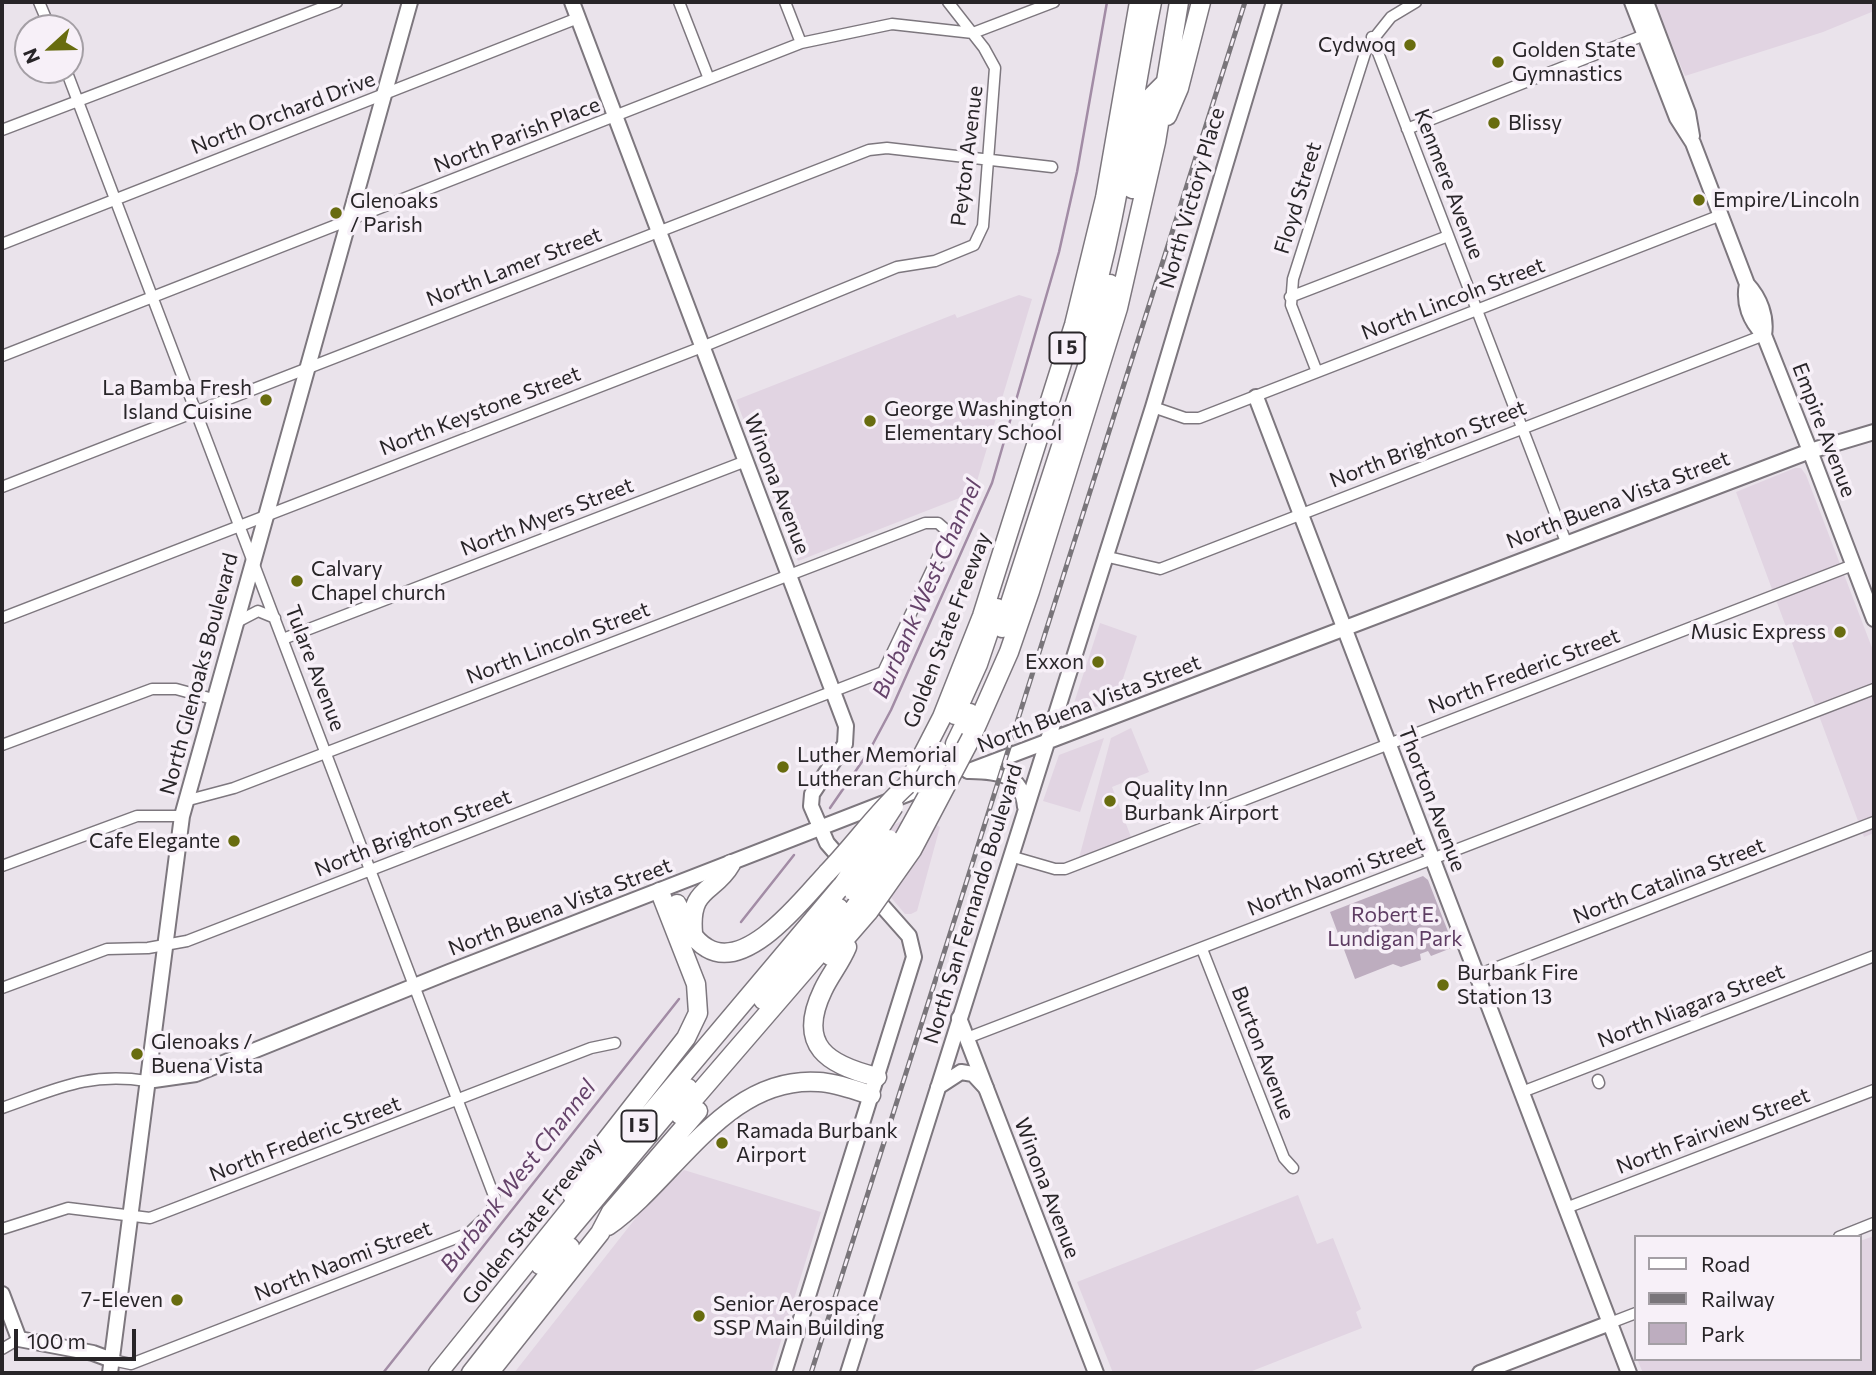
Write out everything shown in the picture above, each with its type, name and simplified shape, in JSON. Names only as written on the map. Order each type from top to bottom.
[{"type":"highway","name":"Golden State Freeway","points":[[489,1373],[600,1233],[620,1202],[837,948],[850,937],[856,897],[906,785],[947,748],[956,684],[982,616],[1074,325],[1105,198],[1139,2]]},
{"type":"highway","points":[[947,748],[990,630],[1099,284],[1118,195],[1152,2]]},
{"type":"highway","name":"Golden State Freeway","points":[[438,1373],[556,1226],[856,897],[912,850],[947,748],[1022,615],[1104,357],[1142,213],[1179,2]]},
{"type":"highway","points":[[1156,142],[1179,88],[1201,2]]},
{"type":"highway","points":[[471,1373],[605,1204],[830,941],[884,847],[947,748],[997,643],[1092,351],[1121,242],[1149,99],[1166,82]]},
{"type":"highway","points":[[664,890],[694,936],[706,948],[723,954],[746,948],[775,927],[856,842],[877,811],[906,785]]},
{"type":"highway","points":[[694,936],[692,919],[701,893],[725,874],[731,864]]},
{"type":"highway","points":[[556,1226],[586,1166],[686,1038],[698,1013],[696,984],[664,890]]},
{"type":"highway","points":[[453,1373],[856,897]]},
{"type":"highway","points":[[850,937],[815,1011],[817,1044],[826,1057],[837,1065],[877,1077]]},
{"type":"highway","points":[[600,1233],[628,1212],[730,1110],[752,1094],[779,1084],[818,1081],[871,1095]]},
{"type":"main road","name":"North Glenoaks Boulevard","points":[[111,1366],[164,945],[185,801],[410,2]]},
{"type":"main road","name":"Winona Avenue","points":[[572,2],[848,735],[813,794],[812,812],[830,846],[909,936],[915,951]]},
{"type":"main road","name":"North Victory Place","points":[[1153,407],[1274,2]]},
{"type":"main road","name":"Empire Avenue","points":[[1632,2],[1651,32],[1688,113],[1693,143],[1747,284],[1744,297],[1755,326],[1763,335],[1810,451],[1874,619]]},
{"type":"main road","name":"Empire Avenue","points":[[1646,2],[1651,32]]},
{"type":"main road","name":"Thorton Avenue","points":[[1256,397],[1629,1373]]},
{"type":"main road","name":"North San Fernando Boulevard","points":[[848,1373],[1153,407]]},
{"type":"main road","name":"North Buena Vista Street","points":[[147,1082],[196,1074],[819,828],[1566,542],[1810,451],[1874,432]]},
{"type":"main road","points":[[968,771],[998,772],[1012,777],[1022,790],[1026,809]]},
{"type":"main road","name":"North San Fernando Boulevard","points":[[784,1373],[915,951]]},
{"type":"main road","name":"Winona Avenue","points":[[959,1018],[1096,1373]]},
{"type":"main road","points":[[937,1088],[961,1072],[973,1074],[986,1088]]},
{"type":"main road","points":[[2,1294],[19,1339],[93,1353],[111,1366]]},
{"type":"main road","points":[[1486,1372],[1610,1323]]},
{"type":"street","points":[[2,131],[337,2]]},
{"type":"street","points":[[679,2],[709,79]]},
{"type":"street","points":[[785,2],[801,43]]},
{"type":"street","name":"Peyton Avenue","points":[[948,2],[973,33],[995,68],[982,226],[974,245]]},
{"type":"street","name":"North Parish Place","points":[[2,356],[801,43],[892,24],[973,33],[1054,2]]},
{"type":"street","points":[[1372,37],[1391,17],[1416,2]]},
{"type":"street","name":"North Orchard Drive","points":[[2,244],[578,18]]},
{"type":"street","points":[[1407,129],[1651,32]]},
{"type":"street","name":"Kenmere Avenue","points":[[1372,37],[1566,542]]},
{"type":"street","name":"Floyd Street","points":[[1290,297],[1293,279],[1355,81],[1372,37]]},
{"type":"street","name":"Tulare Avenue","points":[[71,84],[198,410],[494,1196],[492,1211],[469,1233]]},
{"type":"street","name":"North Lamer Street","points":[[2,487],[869,150],[887,148],[1052,167]]},
{"type":"street","name":"North Lincoln Street","points":[[1153,407],[1185,418],[1199,418],[1721,215]]},
{"type":"street","points":[[1317,372],[1290,297],[1448,236]]},
{"type":"street","name":"North Keystone Street","points":[[2,618],[702,347],[897,267],[934,261],[974,245]]},
{"type":"street","name":"North Brighton Street","points":[[1104,556],[1160,569],[1763,335]]},
{"type":"street","name":"North Myers Street","points":[[283,639],[746,461]]},
{"type":"street","name":"North Lincoln Street","points":[[185,801],[208,797],[326,753],[925,523],[932,522],[943,527]]},
{"type":"street","name":"North Brighton Street","points":[[2,988],[107,949],[187,941],[833,691],[887,667],[944,542],[946,534],[943,527]]},
{"type":"street","name":"North Frederic Street","points":[[1010,856],[1055,869],[1065,869],[1853,565]]},
{"type":"street","points":[[235,623],[258,611],[275,618]]},
{"type":"street","points":[[2,745],[152,689],[176,689],[213,699]]},
{"type":"street","name":"North Naomi Street","points":[[967,1038],[1874,689]]},
{"type":"street","points":[[2,866],[137,816],[182,816]]},
{"type":"street","name":"North Catalina Street","points":[[1477,975],[1874,822]]},
{"type":"street","name":"Burton Avenue","points":[[1202,949],[1283,1158],[1293,1168]]},
{"type":"street","name":"North Niagara Street","points":[[1522,1092],[1874,956]]},
{"type":"street","name":"North Frederic Street","points":[[2,1229],[68,1208],[150,1218],[460,1101],[591,1048],[615,1043]]},
{"type":"street","name":"North Buena Vista Street","points":[[2,1108],[79,1081],[112,1076],[147,1082]]},
{"type":"street","name":"North Fairview Street","points":[[1566,1208],[1874,1090]]},
{"type":"street","points":[[1844,1235],[1874,1223]]},
{"type":"street","name":"North Naomi Street","points":[[111,1366],[131,1364],[469,1233]]},
{"type":"street","points":[[1610,1323],[1634,1314]]},
{"type":"street","points":[[2,1349],[19,1339]]},
{"type":"shaded area","points":[[1654,2],[1874,2],[1874,11],[1823,32],[1685,76]]},
{"type":"shaded area","name":"George Washington Elementary School","points":[[1019,295],[1032,299],[971,501],[962,497],[798,561],[736,400],[955,314],[957,318]]},
{"type":"shaded area","points":[[1801,468],[1806,475],[1874,653],[1874,833],[1864,837],[1736,492]]},
{"type":"shaded area","points":[[1100,623],[1137,636],[1116,700],[1080,712],[1074,703]]},
{"type":"shaded area","points":[[1131,728],[1149,772],[1112,787],[1131,837],[1079,858],[1111,738]]},
{"type":"shaded area","points":[[1104,738],[1080,812],[1043,801],[1059,755]]},
{"type":"shaded area","points":[[916,813],[940,827],[917,911],[905,914],[858,858],[872,837]]},
{"type":"shaded area","points":[[684,1170],[821,1212],[771,1373],[514,1373],[646,1205]]},
{"type":"shaded area","points":[[1298,1195],[1317,1244],[1333,1238],[1361,1309],[1356,1312],[1362,1328],[1247,1373],[1113,1373],[1077,1282]]},
{"type":"shaded area","points":[[1874,1236],[1874,1373],[1643,1373],[1638,1361],[1862,1361],[1862,1240]]},
{"type":"green space","name":"Robert E. Lundigan Park","points":[[1423,876],[1428,880],[1454,947],[1431,956],[1428,951],[1420,954],[1421,960],[1401,967],[1393,964],[1355,979],[1330,912]]},
{"type":"waterway","name":"Burbank West Channel","points":[[830,808],[868,753],[891,710],[992,483],[1059,252],[1077,172],[1107,2]]},
{"type":"waterway","name":"Burbank West Channel","points":[[741,922],[794,855]]},
{"type":"waterway","name":"Burbank West Channel","points":[[383,1373],[679,999]]},
{"type":"railway","points":[[811,1373],[1245,2]]},
{"type":"place","name":"Cydwoq","points":[[1410,45]]},
{"type":"place","name":"Golden State Gymnastics","points":[[1498,62]]},
{"type":"place","name":"Blissy","points":[[1494,123]]},
{"type":"place","name":"Empire/Lincoln","points":[[1699,200]]},
{"type":"place","name":"Glenoaks / Parish","points":[[336,213]]},
{"type":"place","name":"La Bamba Fresh Island Cuisine","points":[[266,400]]},
{"type":"place","name":"George Washington Elementary School","points":[[870,421]]},
{"type":"place","name":"Calvary Chapel church","points":[[297,581]]},
{"type":"place","name":"Music Express","points":[[1840,632]]},
{"type":"place","name":"Exxon","points":[[1098,662]]},
{"type":"place","name":"Luther Memorial Lutheran Church","points":[[783,767]]},
{"type":"place","name":"Quality Inn Burbank Airport","points":[[1110,801]]},
{"type":"place","name":"Cafe Elegante","points":[[234,841]]},
{"type":"place","name":"Burbank Fire Station 13","points":[[1443,985]]},
{"type":"place","name":"Glenoaks / Buena Vista","points":[[137,1054]]},
{"type":"place","name":"Ramada Burbank Airport","points":[[722,1143]]},
{"type":"place","name":"7-Eleven","points":[[177,1300]]},
{"type":"place","name":"Senior Aerospace SSP Main Building","points":[[699,1316]]}]
